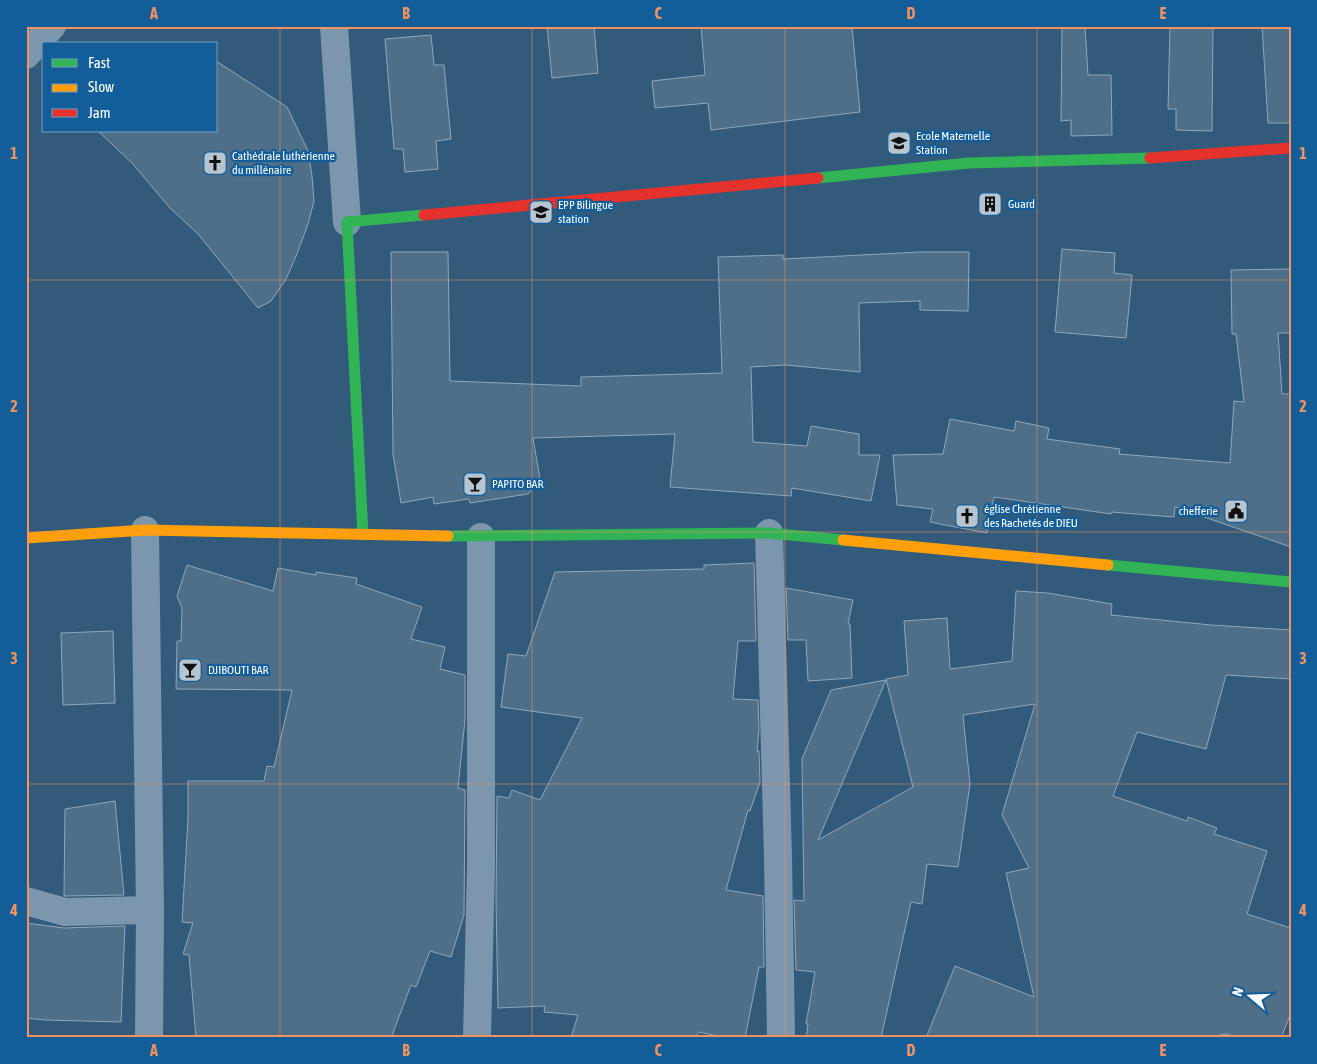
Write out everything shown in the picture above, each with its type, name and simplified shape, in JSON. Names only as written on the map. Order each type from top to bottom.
[{"type":"street","points":[[26,55],[52,26]]},
{"type":"street","points":[[334,26],[347,222],[363,535]]},
{"type":"street","points":[[347,222],[680,192],[969,163],[1168,157],[1291,148]]},
{"type":"street","points":[[145,530],[150,910],[149,1038]]},
{"type":"street","points":[[26,538],[145,530],[481,537],[769,533],[1291,582]]},
{"type":"street","points":[[769,533],[781,1038]]},
{"type":"street","points":[[477,1038],[481,864],[481,537]]},
{"type":"street","points":[[26,901],[65,912],[150,910]]},
{"type":"building","points":[[547,26],[594,26],[598,73],[552,78]]},
{"type":"building","points":[[701,26],[852,26],[860,112],[711,130],[708,103],[655,108],[652,81],[705,75]]},
{"type":"building","points":[[1062,26],[1085,26],[1088,75],[1111,75],[1112,135],[1071,136],[1071,120],[1061,121]]},
{"type":"building","points":[[1170,26],[1213,26],[1212,131],[1176,130],[1176,109],[1168,109]]},
{"type":"building","points":[[1262,26],[1291,26],[1291,123],[1268,123]]},
{"type":"building","points":[[431,35],[434,65],[444,65],[451,139],[436,141],[438,169],[405,172],[403,149],[394,149],[385,39]]},
{"type":"building","points":[[218,62],[287,107],[308,151],[314,201],[297,254],[286,279],[271,301],[258,308],[198,234],[170,208],[132,163],[99,132],[218,132]]},
{"type":"building","points":[[1062,249],[1115,253],[1114,273],[1132,275],[1126,338],[1055,332]]},
{"type":"building","points":[[391,252],[448,252],[450,381],[581,386],[581,377],[722,373],[718,257],[783,255],[783,259],[920,252],[969,252],[968,311],[920,310],[920,301],[859,303],[860,372],[786,365],[751,367],[753,442],[807,446],[811,426],[859,434],[859,455],[880,455],[871,501],[792,488],[791,496],[670,487],[675,434],[533,438],[540,479],[528,494],[470,503],[469,499],[434,504],[433,497],[401,503],[393,454]]},
{"type":"building","points":[[1291,269],[1291,333],[1278,333],[1282,394],[1291,394],[1291,547],[1175,507],[1174,517],[1111,512],[1111,514],[994,497],[987,533],[930,522],[933,509],[897,505],[893,455],[943,454],[950,419],[1014,431],[1016,421],[1049,428],[1047,439],[1120,449],[1119,454],[1230,463],[1234,401],[1244,402],[1236,334],[1232,334],[1231,270]]},
{"type":"building","points":[[754,563],[756,641],[738,641],[733,699],[758,700],[759,729],[757,751],[759,751],[760,782],[750,811],[748,810],[726,890],[763,896],[764,967],[759,967],[745,1038],[727,1038],[699,1032],[695,1038],[571,1038],[578,1015],[544,1012],[545,1006],[498,1008],[497,796],[509,798],[512,790],[540,800],[582,718],[501,707],[508,654],[526,656],[555,572],[704,569],[704,565]]},
{"type":"building","points":[[187,565],[273,591],[278,568],[316,575],[316,572],[357,578],[356,584],[422,607],[411,639],[445,647],[440,669],[465,675],[465,720],[458,788],[465,790],[464,915],[451,957],[430,951],[416,987],[411,985],[391,1038],[196,1038],[189,955],[183,954],[193,923],[182,922],[188,819],[188,781],[264,781],[267,766],[274,767],[292,690],[176,689],[177,641],[181,641],[182,608],[177,596]]},
{"type":"building","points":[[786,588],[853,600],[848,624],[850,624],[852,678],[808,681],[806,640],[788,640]]},
{"type":"building","points":[[1016,591],[1048,593],[1112,604],[1111,615],[1211,625],[1291,630],[1291,679],[1226,675],[1206,749],[1137,732],[1113,796],[1187,821],[1188,817],[1217,828],[1214,834],[1267,851],[1247,914],[1291,928],[1291,1013],[1281,1038],[1237,1038],[1228,1034],[1197,1038],[926,1038],[955,966],[1034,997],[1006,873],[1029,868],[1002,815],[1035,704],[963,715],[970,784],[958,867],[927,864],[922,904],[911,902],[881,1038],[806,1038],[808,1024],[806,1024],[815,972],[796,970],[794,900],[804,901],[802,759],[831,690],[886,680],[818,840],[913,787],[886,679],[908,675],[904,621],[947,618],[950,669],[1012,661]]},
{"type":"building","points":[[113,631],[115,703],[63,705],[61,633]]},
{"type":"building","points":[[115,801],[124,895],[64,896],[65,809]]},
{"type":"building","points":[[26,923],[64,928],[125,926],[121,1022],[26,1018]]},
{"type":"traffic: fast","points":[[818,178],[969,163],[1150,158]]},
{"type":"traffic: fast","points":[[363,535],[347,222],[424,215]]},
{"type":"traffic: fast","points":[[448,536],[769,533],[843,540]]},
{"type":"traffic: fast","points":[[1108,565],[1291,582]]},
{"type":"traffic: slow","points":[[26,538],[145,530],[448,536]]},
{"type":"traffic: slow","points":[[843,540],[1108,565]]},
{"type":"traffic: jam","points":[[1150,158],[1291,148]]},
{"type":"traffic: jam","points":[[424,215],[818,178]]},
{"type":"place","name":"Ecole Maternelle Station","points":[[899,143]]},
{"type":"place","name":"Cathédrale luthérienne du millénaire","points":[[215,163]]},
{"type":"place","name":"Guard","points":[[990,204]]},
{"type":"place","name":"EPP Bilingue station","points":[[541,212]]},
{"type":"place","name":"PAPITO BAR","points":[[475,484]]},
{"type":"place","name":"chefferie","points":[[1236,511]]},
{"type":"place","name":"église Chrétienne des Rachetés de DIEU","points":[[967,516]]},
{"type":"place","name":"DJIBOUTI BAR","points":[[190,670]]}]
